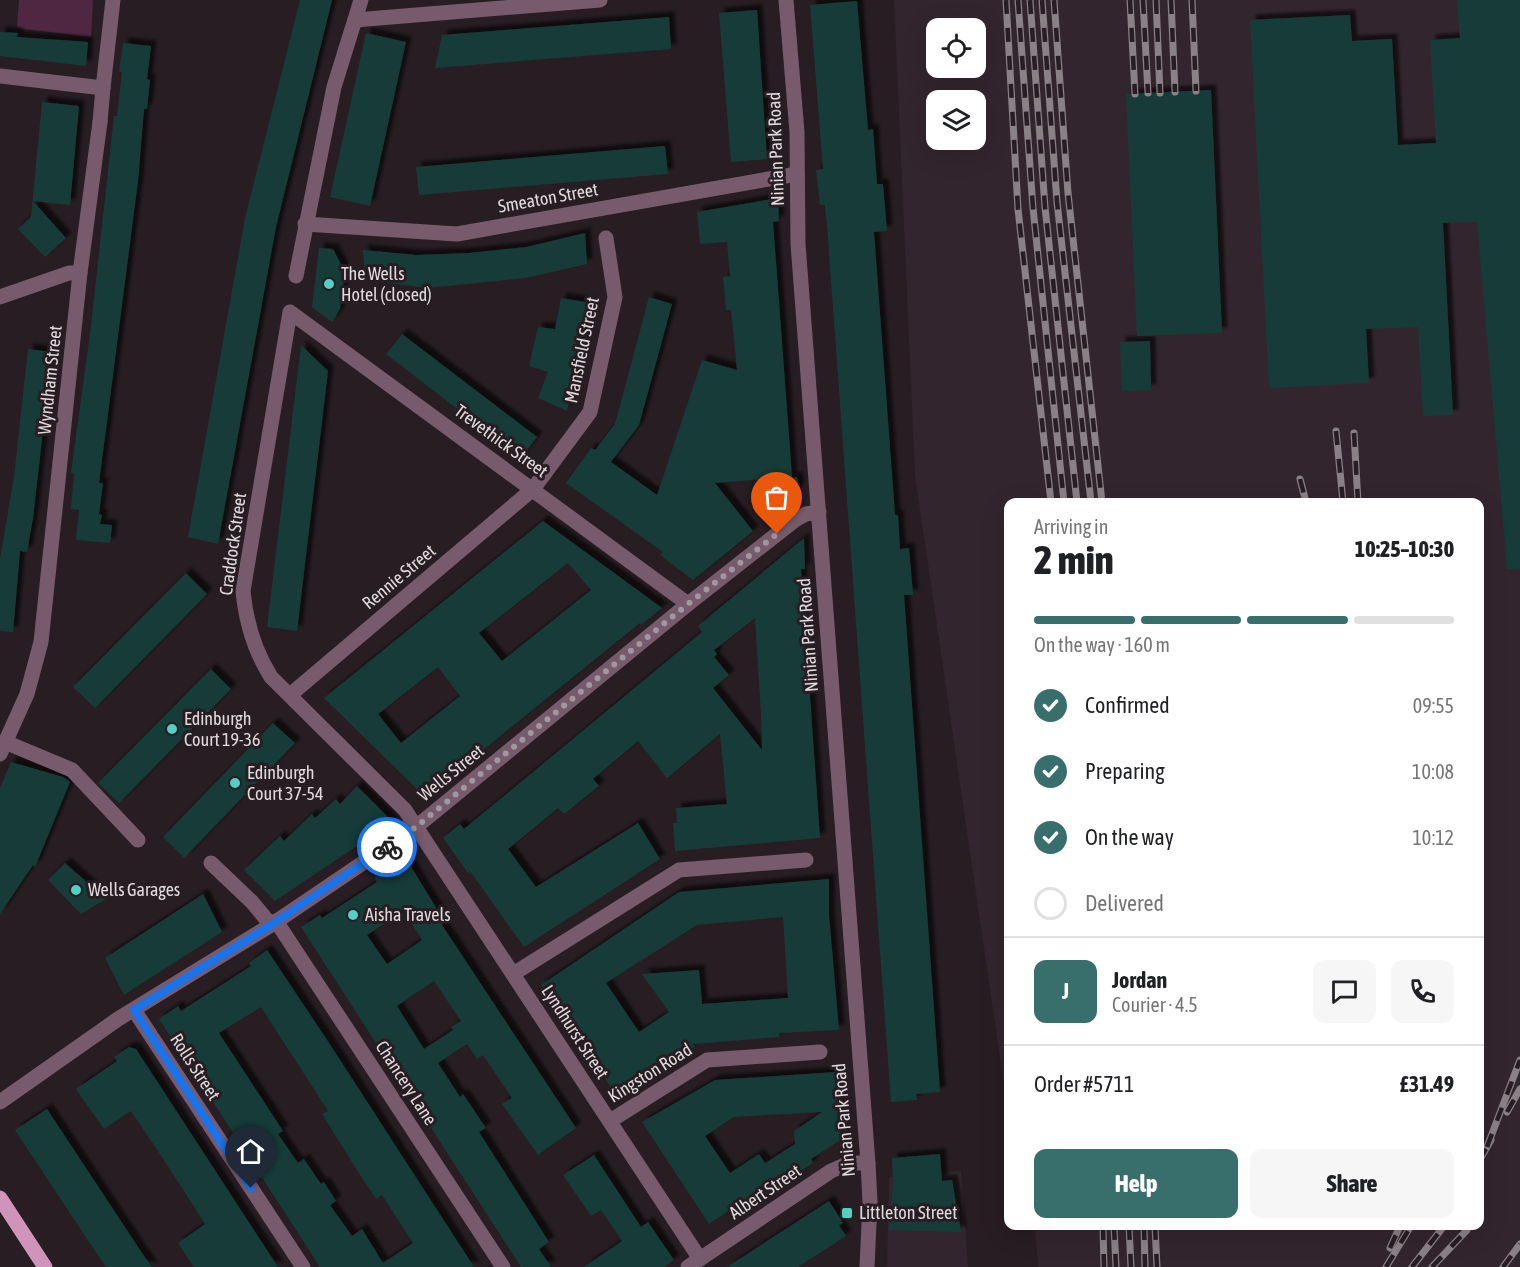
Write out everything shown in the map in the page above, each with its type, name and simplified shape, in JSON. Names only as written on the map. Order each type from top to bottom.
[{"type":"main road","points":[[0,1198],[45,1267]]},
{"type":"street","name":"Wyndham Street","points":[[3,748],[27,694],[41,642],[80,273],[113,0]]},
{"type":"street","points":[[296,276],[334,87],[361,0]]},
{"type":"street","points":[[355,20],[600,0]]},
{"type":"street","name":"Ninian Park Road","points":[[786,0],[797,132],[798,244],[868,1163],[870,1202],[867,1267]]},
{"type":"street","points":[[0,76],[104,88]]},
{"type":"street","name":"Smeaton Street","points":[[305,224],[457,234],[797,174]]},
{"type":"street","name":"Mansfield Street","points":[[533,489],[590,412],[615,297],[606,238]]},
{"type":"street","points":[[0,297],[69,273],[80,273]]},
{"type":"street","name":"Trevethick Street","points":[[290,312],[688,604]]},
{"type":"street","name":"Craddock Street","points":[[290,312],[243,591],[246,616],[257,656],[270,677],[405,810],[416,827]]},
{"type":"street","name":"Rennie Street","points":[[290,695],[533,489]]},
{"type":"street","name":"Wells Street","points":[[0,1102],[134,1010],[274,923],[416,827],[688,604],[795,520],[806,514],[819,512]]},
{"type":"street","points":[[3,748],[72,770],[138,840]]},
{"type":"street","name":"Lyndhurst Street","points":[[416,827],[610,1121],[694,1263]]},
{"type":"street","points":[[513,974],[679,870],[806,860]]},
{"type":"street","name":"Chancery Lane","points":[[211,863],[274,923],[503,1267]]},
{"type":"street","name":"Rolls Street","points":[[134,1010],[303,1267]]},
{"type":"street","name":"Kingston Road","points":[[610,1121],[707,1060],[820,1052]]},
{"type":"street","name":"Albert Street","points":[[694,1263],[840,1166],[868,1163]]},
{"type":"shaded area","points":[[19,0],[93,0],[91,37],[17,28]]},
{"type":"shaded area","points":[[894,0],[1520,0],[1520,1267],[1038,1267],[1035,1230],[1484,1230],[1484,498],[1004,498],[1004,1085],[915,475]]},
{"type":"shaded area","points":[[961,1171],[968,1267],[887,1267],[889,1177]]},
{"type":"building","points":[[300,0],[332,0],[276,227],[218,544],[188,537],[245,218]]},
{"type":"building","points":[[1457,0],[1520,0],[1520,569],[1507,569],[1477,222],[1443,223],[1453,415],[1423,416],[1418,327],[1366,329],[1369,383],[1269,388],[1250,20],[1350,15],[1352,41],[1392,39],[1398,145],[1436,143],[1430,40],[1460,38]]},
{"type":"building","points":[[857,1],[868,130],[873,129],[877,184],[883,184],[887,231],[874,232],[895,515],[898,515],[900,549],[909,548],[913,595],[904,595],[940,1092],[916,1094],[917,1100],[891,1102],[828,239],[825,205],[820,205],[816,170],[823,169],[810,5]]},
{"type":"building","points":[[757,10],[767,159],[731,162],[719,13]]},
{"type":"building","points":[[669,17],[671,49],[435,68],[442,35]]},
{"type":"building","points":[[0,32],[18,33],[17,37],[88,42],[86,66],[0,56]]},
{"type":"building","points":[[366,33],[406,42],[370,206],[330,197]]},
{"type":"building","points":[[123,43],[151,46],[147,79],[150,80],[147,109],[144,109],[138,181],[99,483],[103,483],[100,524],[112,525],[110,543],[76,540],[79,510],[71,509],[74,474],[71,473],[91,326],[114,116],[117,116]]},
{"type":"building","points":[[1211,90],[1222,333],[1137,336],[1126,94]]},
{"type":"building","points":[[42,102],[79,106],[70,205],[33,201],[66,238],[45,257],[18,229],[31,217]]},
{"type":"building","points":[[665,146],[668,174],[419,195],[416,167]]},
{"type":"building","points":[[778,198],[779,221],[773,222],[792,477],[797,477],[799,487],[769,515],[766,479],[715,483],[753,531],[693,580],[660,555],[663,552],[566,483],[591,448],[595,450],[615,424],[649,297],[672,304],[639,425],[611,462],[657,495],[702,360],[737,370],[731,310],[726,310],[723,277],[730,276],[727,242],[700,244],[697,212]]},
{"type":"building","points":[[585,233],[587,264],[526,278],[428,288],[365,280],[363,250],[416,255],[469,253],[526,247]]},
{"type":"building","name":"The Wells Hotel (closed)","points":[[319,248],[333,249],[345,272],[340,309],[332,322],[312,307]]},
{"type":"building","points":[[561,298],[591,303],[567,411],[538,398],[548,372],[529,366],[538,327],[555,329]]},
{"type":"building","points":[[402,334],[537,437],[521,458],[386,354]]},
{"type":"building","points":[[1150,341],[1151,390],[1122,391],[1120,342]]},
{"type":"building","points":[[301,345],[328,371],[297,631],[267,627]]},
{"type":"building","points":[[28,349],[52,352],[33,518],[27,552],[20,551],[13,632],[0,631],[0,559],[14,477]]},
{"type":"building","points":[[543,521],[662,608],[641,625],[640,623],[425,797],[324,698]],"holes":[[[568,563],[591,590],[502,661],[479,633]],[[438,667],[460,696],[401,743],[378,714]]]},
{"type":"building","points":[[804,538],[805,569],[801,569],[820,838],[675,851],[673,823],[677,823],[676,808],[727,804],[720,734],[667,778],[638,741],[593,779],[599,786],[564,814],[558,808],[508,849],[536,887],[638,823],[660,859],[524,947],[470,871],[468,873],[443,838],[460,824],[464,829],[702,632],[698,626]],"holes":[[[755,618],[762,750],[713,688],[729,675],[714,657],[717,654],[714,650]]]},
{"type":"building","points":[[186,573],[207,594],[95,708],[73,687]]},
{"type":"building","name":"Edinburgh Court 19-36","points":[[211,669],[231,689],[119,803],[98,783]]},
{"type":"building","name":"Edinburgh Court 37-54","points":[[273,723],[295,743],[184,858],[163,837]]},
{"type":"building","points":[[11,762],[63,777],[70,782],[35,867],[33,865],[0,914],[0,788]]},
{"type":"building","points":[[357,786],[393,822],[275,901],[244,870],[280,836],[284,841],[312,814],[315,818],[336,799],[340,804]]},
{"type":"building","points":[[405,857],[445,922],[442,925],[576,1128],[538,1155],[502,1104],[512,1098],[483,1055],[477,1059],[467,1044],[438,1063],[460,1097],[463,1094],[486,1128],[479,1132],[549,1242],[539,1249],[551,1267],[521,1267],[301,927],[320,915],[322,918],[377,882],[374,878]],"holes":[[[404,911],[422,940],[387,964],[367,935]],[[434,981],[461,1021],[451,1027],[453,1030],[424,1049],[397,1006]]]},
{"type":"building","name":"Wells Garages","points":[[65,863],[106,899],[81,914],[48,880]]},
{"type":"building","points":[[829,879],[829,915],[839,1030],[779,1033],[779,1037],[693,1044],[695,1046],[619,1099],[541,985],[679,892]],"holes":[[[783,917],[788,998],[702,1004],[699,970],[642,974],[669,1012],[639,1032],[606,983],[697,925]]]},
{"type":"building","points":[[203,894],[222,932],[124,995],[105,958]]},
{"type":"building","points":[[267,950],[474,1267],[320,1267],[159,1019],[178,1006],[181,1011],[251,966],[249,963]],"holes":[[[261,1007],[328,1111],[322,1114],[357,1170],[376,1199],[382,1195],[413,1243],[383,1263],[362,1229],[352,1236],[330,1205],[336,1201],[324,1182],[321,1184],[304,1159],[298,1163],[278,1134],[283,1131],[219,1033]]]},
{"type":"building","points":[[129,1047],[136,1049],[278,1267],[194,1267],[178,1243],[205,1224],[162,1157],[131,1111],[104,1129],[76,1089],[117,1061],[114,1057]]},
{"type":"building","points":[[837,1072],[842,1123],[844,1123],[842,1139],[811,1159],[813,1163],[756,1200],[752,1195],[709,1224],[642,1122],[715,1080]],"holes":[[[822,1112],[794,1131],[795,1144],[765,1163],[759,1154],[730,1173],[705,1136],[734,1117]]]},
{"type":"building","points":[[47,1109],[152,1267],[106,1267],[87,1239],[15,1130]]},
{"type":"building","points":[[940,1154],[942,1181],[952,1180],[961,1232],[889,1230],[893,1184],[892,1158]]},
{"type":"building","points":[[594,1155],[641,1227],[648,1222],[674,1260],[664,1267],[584,1267],[622,1241],[601,1210],[591,1216],[563,1175]]},
{"type":"building","points":[[829,1201],[843,1223],[839,1225],[846,1236],[798,1267],[727,1267]]},
{"type":"railway","points":[[1006,0],[1018,209],[1051,498]]},
{"type":"railway","points":[[1018,0],[1033,208],[1064,498]]},
{"type":"railway","points":[[1030,0],[1045,207],[1077,498]]},
{"type":"railway","points":[[1042,0],[1057,202],[1091,498]]},
{"type":"railway","points":[[1054,0],[1068,193],[1102,498]]},
{"type":"railway","points":[[1130,0],[1135,94]]},
{"type":"railway","points":[[1143,0],[1148,93]]},
{"type":"railway","points":[[1156,0],[1160,93]]},
{"type":"railway","points":[[1171,0],[1175,92]]},
{"type":"railway","points":[[1192,0],[1196,91]]},
{"type":"railway","points":[[1336,431],[1343,498]]},
{"type":"railway","points":[[1354,433],[1358,498]]},
{"type":"railway","points":[[1300,479],[1305,498]]},
{"type":"railway","points":[[1487,1147],[1520,1060]]},
{"type":"railway","points":[[1507,1112],[1520,1089]]},
{"type":"railway","points":[[1484,1152],[1491,1140]]},
{"type":"railway","points":[[1103,1230],[1104,1267]]},
{"type":"railway","points":[[1114,1230],[1116,1267]]},
{"type":"railway","points":[[1129,1230],[1131,1267]]},
{"type":"railway","points":[[1144,1230],[1145,1267]]},
{"type":"railway","points":[[1155,1230],[1157,1267]]},
{"type":"railway","points":[[1390,1248],[1398,1230]]},
{"type":"railway","points":[[1386,1267],[1409,1230]]},
{"type":"railway","points":[[1412,1267],[1441,1230]]},
{"type":"railway","points":[[1432,1267],[1467,1230]]},
{"type":"railway","points":[[1503,1267],[1520,1244]]},
{"type":"way so far","points":[[387,847],[416,827],[777,534]]},
{"type":"place","name":"The Wells Hotel (closed)","points":[[329,284]]},
{"type":"place","name":"Edinburgh Court 19-36","points":[[172,729]]},
{"type":"place","name":"Edinburgh Court 37-54","points":[[235,783]]},
{"type":"place","name":"Wells Garages","points":[[76,890]]},
{"type":"place","name":"Aisha Travels","points":[[353,915]]},
{"type":"place","name":"Littleton Street","points":[[847,1213]]},
{"type":"route","points":[[251,1188],[134,1010],[271,925],[387,847]]}]
